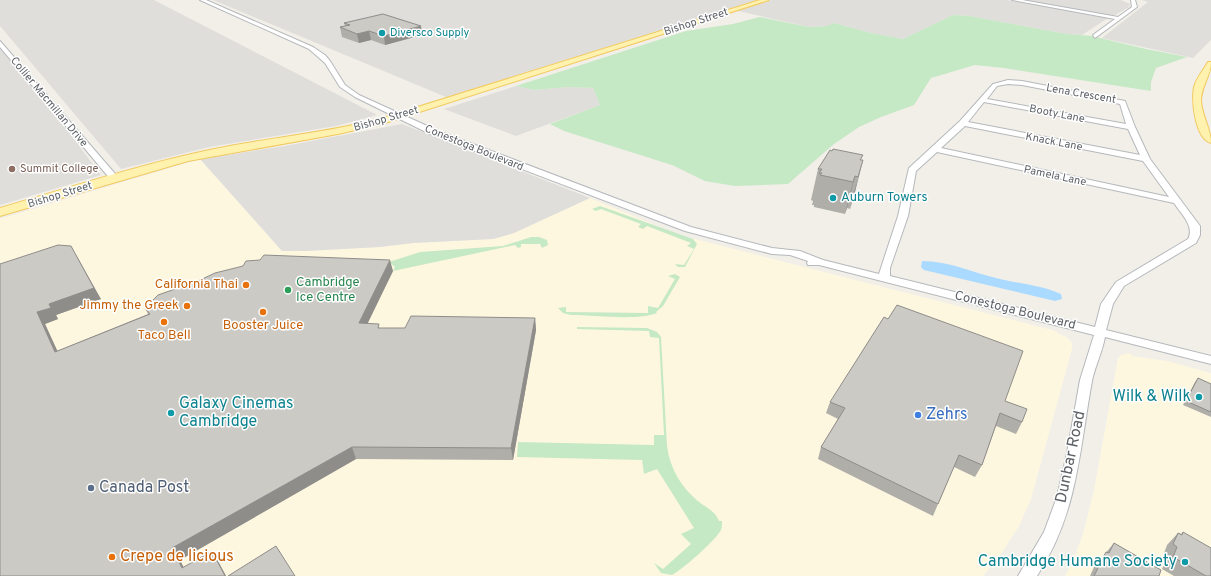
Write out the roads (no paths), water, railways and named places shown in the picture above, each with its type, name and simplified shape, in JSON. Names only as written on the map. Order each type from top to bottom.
[{"type":"main road","name":"Bishop Street","points":[[0,212],[114,178],[215,152],[340,132],[399,116],[766,0]]},
{"type":"main road","points":[[1211,64],[1199,84],[1197,101],[1203,130],[1211,140]]},
{"type":"street","name":"Conestoga Boulevard","points":[[202,0],[311,48],[323,56],[328,62],[342,86],[358,96],[399,116],[469,147],[660,219],[717,238],[772,251],[780,256],[807,263],[819,262],[1211,360]]},
{"type":"street","points":[[1014,0],[1117,18]]},
{"type":"street","points":[[1095,36],[1117,18],[1134,7],[1133,0]]},
{"type":"street","name":"Collier Macmillan Drive","points":[[0,43],[114,178]]},
{"type":"street","name":"Lena Crescent","points":[[884,278],[885,268],[903,216],[912,170],[963,123],[995,85],[1008,82],[1117,100],[1125,105],[1131,127],[1146,160],[1196,226],[1195,235],[1192,241],[1131,277],[1113,290],[1106,303],[1100,332]]},
{"type":"street","name":"Booty Lane","points":[[982,100],[1131,127]]},
{"type":"street","name":"Knack Lane","points":[[963,123],[1146,160]]},
{"type":"street","name":"Pamela Lane","points":[[935,149],[1176,201]]},
{"type":"street","name":"Dunbar Road","points":[[1027,576],[1052,533],[1065,497],[1076,450],[1087,378],[1100,332]]},
{"type":"water","points":[[922,261],[952,265],[1000,279],[1046,289],[1061,294],[1062,299],[1055,301],[924,270],[921,267]]},
{"type":"place","name":"Diversco Supply","points":[[382,33]]},
{"type":"place","name":"Summit College","points":[[12,169]]},
{"type":"place","name":"Auburn Towers","points":[[833,198]]},
{"type":"place","name":"California Thai","points":[[246,285]]},
{"type":"place","name":"Cambridge Ice Centre","points":[[288,290]]},
{"type":"place","name":"Jimmy the Greek","points":[[187,306]]},
{"type":"place","name":"Booster Juice","points":[[263,312]]},
{"type":"place","name":"Taco Bell","points":[[164,322]]},
{"type":"place","name":"Wilk & Wilk","points":[[1199,397]]},
{"type":"place","name":"Galaxy Cinemas Cambridge","points":[[171,413]]},
{"type":"place","name":"Zehrs","points":[[918,415]]},
{"type":"place","name":"Canada Post","points":[[91,488]]},
{"type":"place","name":"Crepe de licious","points":[[112,557]]},
{"type":"place","name":"Cambridge Humane Society","points":[[1185,562]]}]
